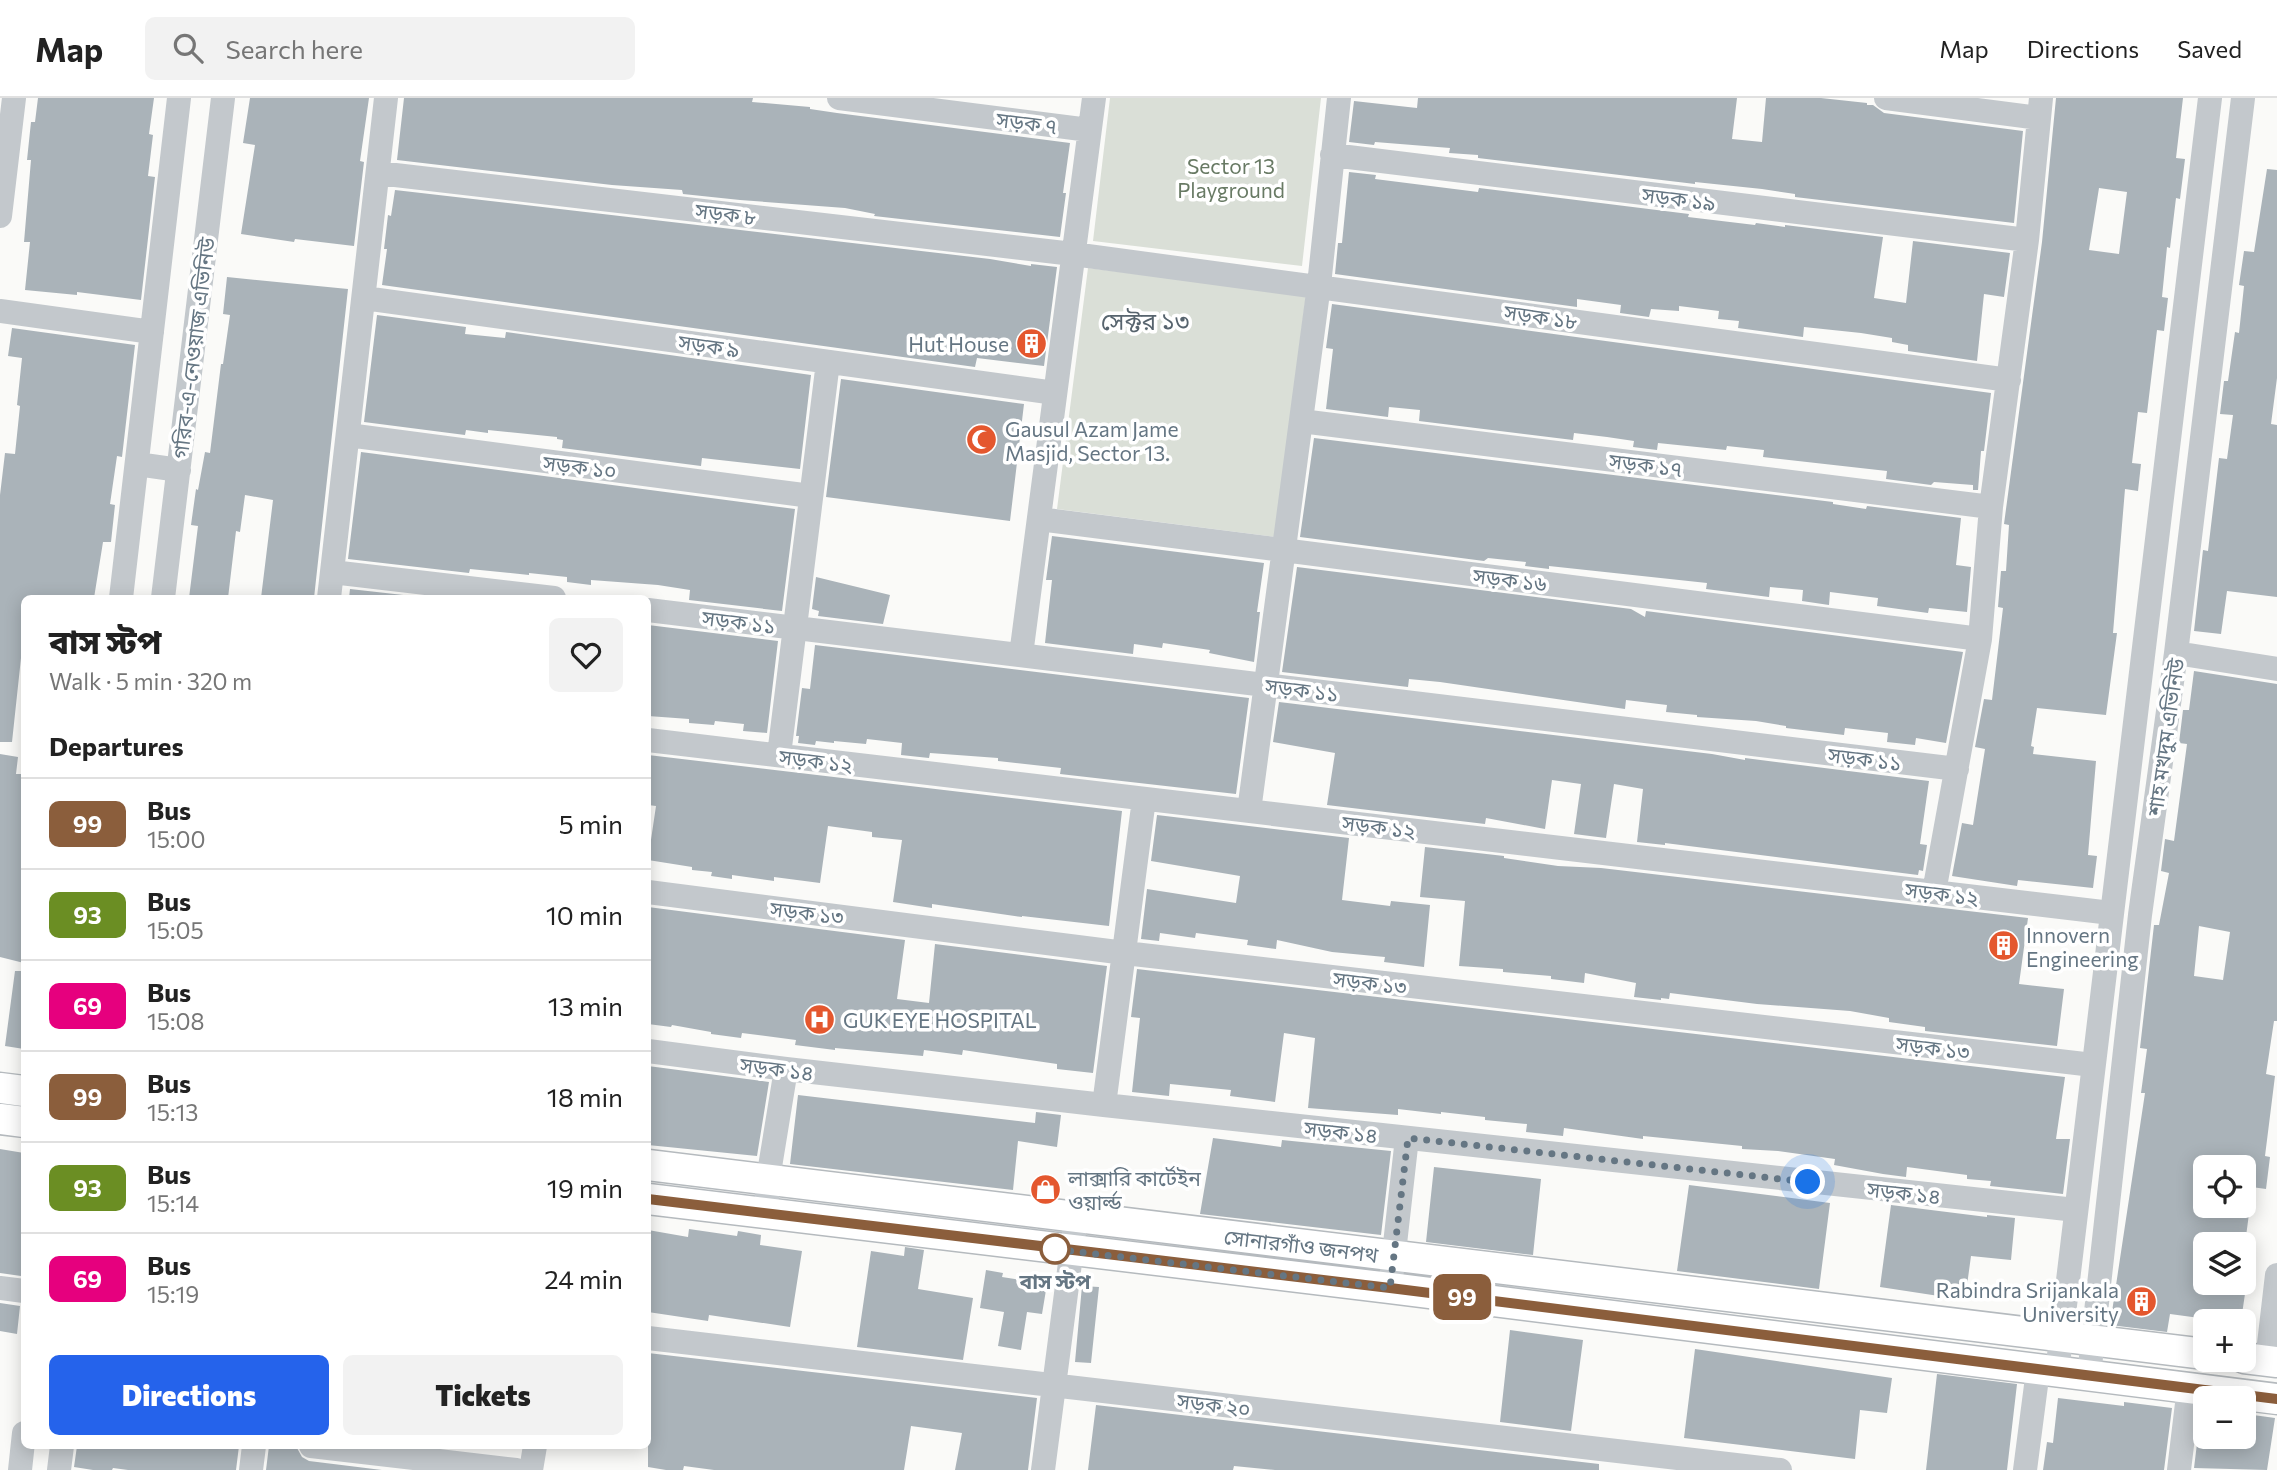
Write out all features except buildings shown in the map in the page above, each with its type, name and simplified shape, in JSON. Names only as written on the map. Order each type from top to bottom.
[{"type":"main road","points":[[0,1088],[21,1091]]},
{"type":"main road","points":[[0,1119],[21,1122]]},
{"type":"main road","name":"সোনারগাঁও জনপথ","points":[[651,1165],[2193,1353]]},
{"type":"main road","name":"সোনারগাঁও জনপথ","points":[[651,1199],[2277,1399]]},
{"type":"main road","points":[[1782,1337],[1786,1304]]},
{"type":"street","points":[[0,216],[14,98]]},
{"type":"street","name":"গরিব-এ-নেওয়াজ এভিনিউ","points":[[121,595],[179,98]]},
{"type":"street","name":"গরিব-এ-নেওয়াজ এভিনিউ","points":[[163,595],[223,98]]},
{"type":"street","points":[[329,595],[387,98]]},
{"type":"street","name":"সড়ক ৭","points":[[839,98],[1089,130]]},
{"type":"street","points":[[1021,655],[1094,98]]},
{"type":"street","points":[[1249,811],[1319,285],[1339,98]]},
{"type":"street","points":[[1886,98],[2039,108],[2026,240],[1991,507],[1980,639],[1934,892]]},
{"type":"street","name":"শাহ মখদুম এভিনিউ","points":[[2025,1470],[2048,1371],[2061,1337],[2210,98]]},
{"type":"street","name":"শাহ মখদুম এভিনিউ","points":[[2089,1376],[2130,1004],[2176,653],[2243,98]]},
{"type":"street","name":"সড়ক ১৯","points":[[1332,155],[2026,240]]},
{"type":"street","name":"সড়ক ৮","points":[[378,173],[1073,254]]},
{"type":"street","points":[[2199,188],[2231,192]]},
{"type":"street","name":"সড়ক ১৮","points":[[1073,254],[2009,380]]},
{"type":"street","name":"সড়ক ৯","points":[[364,298],[1055,393]]},
{"type":"street","points":[[0,311],[152,332]]},
{"type":"street","points":[[779,755],[828,362]]},
{"type":"street","name":"সড়ক ১৭","points":[[1301,421],[1991,507]]},
{"type":"street","name":"সড়ক ১০","points":[[348,435],[811,496]]},
{"type":"street","points":[[137,464],[178,470]]},
{"type":"street","name":"সড়ক ১৬","points":[[1039,519],[1980,639]]},
{"type":"street","points":[[332,572],[528,595]]},
{"type":"street","name":"সড়ক ১১","points":[[651,610],[1956,769]]},
{"type":"street","points":[[2176,653],[2277,669]]},
{"type":"street","points":[[2140,681],[2172,685]]},
{"type":"street","name":"সড়ক ১২","points":[[651,740],[2111,913]]},
{"type":"street","points":[[1104,1105],[1144,799]]},
{"type":"street","name":"সড়ক ১৩","points":[[651,891],[1125,953],[2093,1065]]},
{"type":"street","points":[[2100,1000],[2130,1004]]},
{"type":"street","name":"সড়ক ১৪","points":[[651,1051],[1104,1105],[2076,1210]]},
{"type":"street","points":[[766,1213],[768,1179],[786,1069]]},
{"type":"street","points":[[1390,1288],[1408,1138]]},
{"type":"street","points":[[1043,1470],[1076,1217]]},
{"type":"street","points":[[2262,1361],[2277,1275]]},
{"type":"street","points":[[0,1288],[21,1291]]},
{"type":"street","name":"সড়ক ২০","points":[[651,1338],[1780,1470]]},
{"type":"street","points":[[2179,1470],[2189,1387]]},
{"type":"street","points":[[20,1470],[22,1449]]},
{"type":"street","points":[[59,1470],[62,1449]]},
{"type":"street","points":[[251,1470],[254,1449]]},
{"type":"street","points":[[337,1449],[516,1470]]},
{"type":"street","points":[[531,1470],[534,1449]]},
{"type":"green space","name":"Sector 13 Playground","points":[[1110,98],[1321,98],[1302,266],[1093,241]]},
{"type":"green space","points":[[1088,268],[1306,295],[1275,537],[1057,509]]},
{"type":"bus line","name":"99","points":[[651,1199],[2277,1399]]},
{"type":"place","name":"Hut House","points":[[1032,343]]},
{"type":"place","name":"Gausul Azam Jame Masjid, Sector 13.","points":[[982,440]]},
{"type":"place","name":"Innovern Engineering","points":[[2003,946]]},
{"type":"place","name":"GUK EYE HOSPITAL","points":[[820,1019]]},
{"type":"place","name":"লাক্সারি কার্টেইন ওয়ার্ল্ড","points":[[1045,1189]]},
{"type":"place","name":"বাস স্টপ","points":[[1055,1249]]},
{"type":"place","name":"Rabindra Srijankala University","points":[[2142,1301]]},
{"type":"district","name":"সেক্টর ১৩","points":[[1145,320]]},
{"type":"route","points":[[1055,1249],[1044,1248],[1390,1288],[1408,1138],[1808,1182]]}]
